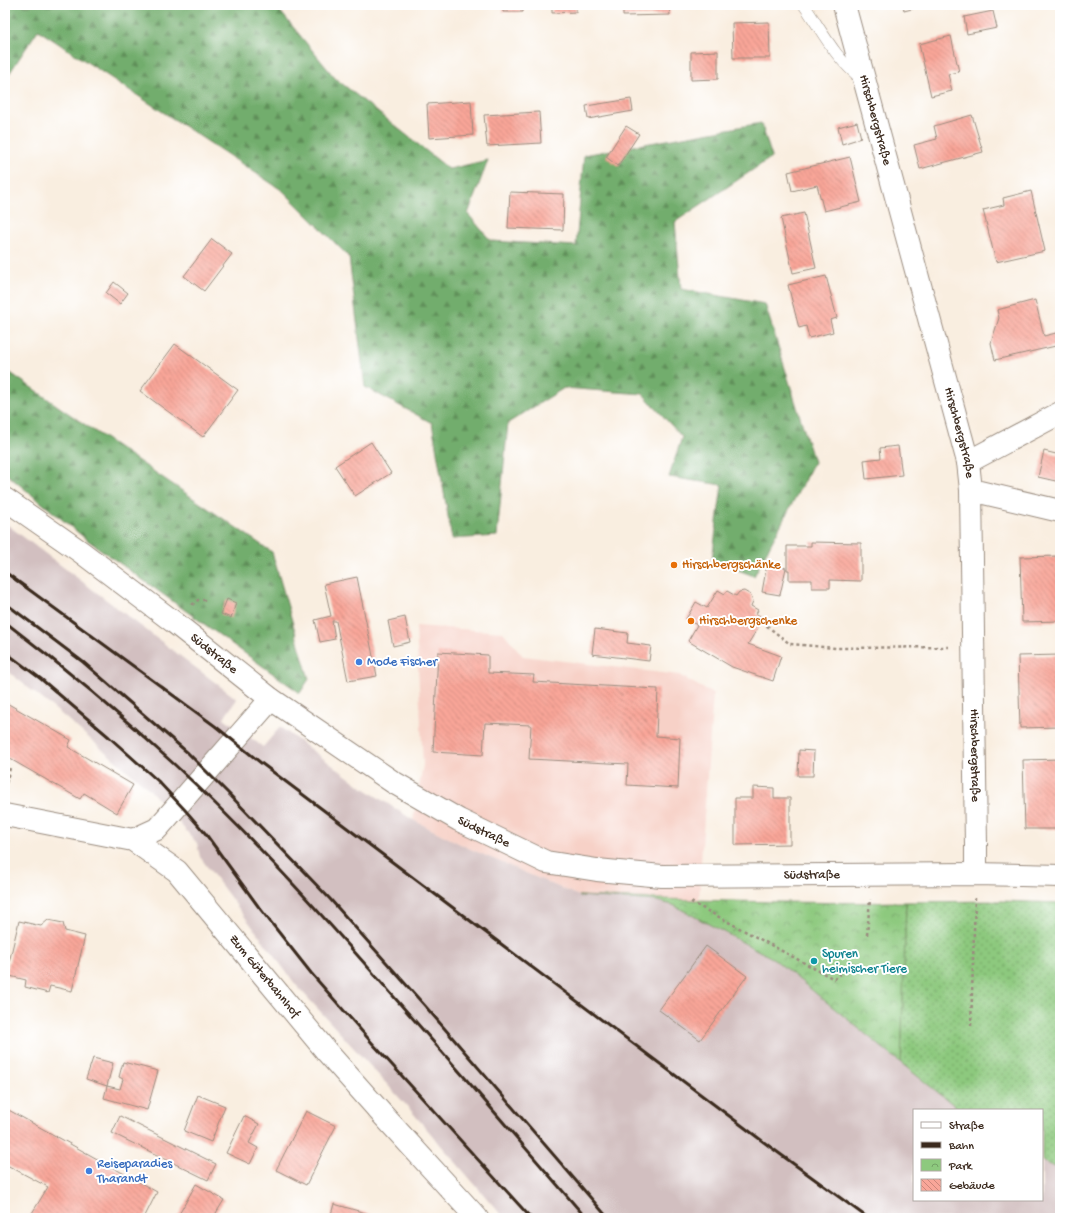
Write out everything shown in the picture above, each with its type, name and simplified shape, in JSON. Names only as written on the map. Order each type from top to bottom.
[{"type":"street","name":"Hirschbergstraße","points":[[844,5],[968,462],[971,490],[976,874]]},
{"type":"street","points":[[968,462],[1060,413]]},
{"type":"street","points":[[971,490],[1060,511]]},
{"type":"street","name":"Südstraße","points":[[5,499],[81,552],[175,623],[271,699],[393,782],[459,820],[546,862],[597,870],[662,876],[976,874],[1060,876]]},
{"type":"street","points":[[133,840],[157,829],[271,699]]},
{"type":"street","name":"Zum Güterbahnhof","points":[[5,815],[133,840],[177,872],[332,1058],[477,1218]]},
{"type":"lane","points":[[804,5],[839,57],[851,71],[864,81]]},
{"type":"path","points":[[762,622],[790,644],[836,648],[948,647]]},
{"type":"path","points":[[5,765],[10,768],[5,788]]},
{"type":"path","points":[[867,935],[870,895]]},
{"type":"path","points":[[971,1026],[976,896]]},
{"type":"path","points":[[688,900],[834,979],[854,963]]},
{"type":"shaded area","points":[[5,523],[237,699],[224,718],[263,747],[280,727],[362,787],[413,820],[468,848],[579,896],[657,901],[673,905],[774,959],[959,1109],[913,1109],[913,1201],[1043,1201],[1043,1162],[1060,1170],[1060,1218],[504,1218],[406,1105],[296,985],[200,857],[197,843],[150,790],[61,714],[5,669]]},
{"type":"shaded area","points":[[416,626],[503,632],[523,656],[679,675],[713,694],[699,900],[579,896],[468,848],[413,820],[423,765]]},
{"type":"green space","points":[[5,5],[275,5],[335,78],[449,169],[488,160],[468,214],[491,241],[576,246],[584,155],[761,123],[772,157],[675,222],[681,289],[765,304],[814,462],[754,576],[712,560],[722,485],[669,477],[682,437],[643,394],[564,388],[508,423],[497,536],[452,539],[432,423],[365,387],[349,257],[283,191],[38,30],[5,80]]},
{"type":"green space","points":[[5,369],[272,552],[309,679],[300,693],[86,539],[5,473]]},
{"type":"green space","points":[[579,896],[783,902],[906,902],[901,1063],[774,959],[673,905],[657,901]]},
{"type":"green space","points":[[1001,901],[1060,903],[1060,1170],[1043,1162],[1043,1109],[959,1109],[901,1063],[906,902]]},
{"type":"building","points":[[503,5],[576,5],[576,12],[552,13],[552,8],[523,8],[523,12],[503,12]]},
{"type":"building","points":[[623,5],[669,5],[670,15],[623,16]]},
{"type":"building","points":[[903,5],[927,5],[904,11]]},
{"type":"building","points":[[993,11],[997,28],[967,34],[964,17]]},
{"type":"building","points":[[769,22],[770,58],[733,58],[732,23]]},
{"type":"building","points":[[951,36],[959,72],[948,74],[952,91],[931,96],[919,44]]},
{"type":"building","points":[[718,51],[718,79],[691,80],[691,52]]},
{"type":"building","points":[[631,99],[633,111],[588,119],[586,106]]},
{"type":"building","points":[[471,101],[473,135],[429,138],[427,104]]},
{"type":"building","points":[[539,112],[541,143],[487,146],[484,115]]},
{"type":"building","points":[[972,115],[983,152],[920,169],[914,145],[937,139],[934,126]]},
{"type":"building","points":[[857,122],[861,138],[842,144],[838,127]]},
{"type":"building","points":[[626,126],[639,134],[618,166],[606,157]]},
{"type":"building","points":[[850,157],[861,202],[824,211],[817,185],[792,191],[788,172]]},
{"type":"building","points":[[1031,191],[1045,251],[996,262],[983,210],[1004,205],[1003,198]]},
{"type":"building","points":[[510,192],[564,194],[563,230],[508,228]]},
{"type":"building","points":[[804,213],[816,268],[793,273],[781,218]]},
{"type":"building","points":[[212,239],[232,254],[204,291],[184,276]]},
{"type":"building","points":[[826,276],[837,318],[830,320],[833,332],[809,338],[806,326],[799,328],[788,285]]},
{"type":"building","points":[[114,282],[128,293],[120,304],[106,293]]},
{"type":"building","points":[[1035,300],[1044,336],[1060,332],[1060,345],[995,360],[991,343],[999,318],[997,310]]},
{"type":"building","points":[[175,344],[238,390],[203,437],[140,391]]},
{"type":"building","points":[[371,442],[391,473],[355,496],[335,466]]},
{"type":"building","points":[[898,446],[902,475],[866,479],[864,460],[881,458],[880,448]]},
{"type":"building","points":[[1044,451],[1060,455],[1060,482],[1038,477]]},
{"type":"building","points":[[811,542],[861,543],[861,581],[830,580],[830,588],[812,588],[812,580],[789,580],[789,570],[787,570],[787,546],[811,546]]},
{"type":"building","points":[[1060,556],[1060,621],[1022,622],[1020,557]]},
{"type":"building","points":[[767,564],[786,568],[780,595],[762,592]]},
{"type":"building","points":[[357,577],[377,676],[348,681],[336,621],[332,621],[335,639],[320,642],[315,620],[331,616],[324,584]]},
{"type":"building","points":[[718,590],[725,594],[727,591],[736,596],[739,592],[744,591],[751,595],[753,601],[751,606],[758,610],[756,614],[764,618],[748,644],[781,656],[773,681],[732,667],[688,641],[697,625],[686,619],[696,602],[707,608]]},
{"type":"building","points":[[227,599],[236,603],[231,618],[221,614]]},
{"type":"building","points":[[405,617],[410,642],[393,646],[388,621]]},
{"type":"building","points":[[595,629],[628,633],[627,643],[651,646],[649,661],[592,654]]},
{"type":"building","points":[[438,652],[488,655],[488,673],[534,675],[533,682],[658,689],[656,736],[680,738],[678,788],[627,785],[628,764],[529,759],[531,725],[485,723],[483,755],[433,752]]},
{"type":"building","points":[[1060,655],[1060,727],[1020,728],[1018,656]]},
{"type":"building","points":[[5,702],[71,740],[68,747],[133,785],[117,813],[84,793],[80,799],[5,756]]},
{"type":"building","points":[[799,750],[814,751],[813,776],[798,776]]},
{"type":"building","points":[[1060,759],[1060,829],[1025,829],[1023,760]]},
{"type":"building","points":[[753,787],[774,788],[774,798],[790,798],[790,844],[735,845],[735,798],[753,798]]},
{"type":"building","points":[[48,920],[63,923],[65,931],[85,936],[72,991],[50,986],[48,993],[25,987],[26,980],[6,975],[19,921],[41,926]]},
{"type":"building","points":[[706,946],[747,976],[700,1040],[659,1010]]},
{"type":"building","points":[[93,1058],[113,1063],[107,1086],[86,1079]]},
{"type":"building","points":[[123,1062],[158,1071],[147,1110],[104,1098],[107,1086],[120,1089],[123,1079],[119,1077]]},
{"type":"building","points":[[198,1095],[225,1106],[211,1142],[184,1131]]},
{"type":"building","points":[[5,1108],[157,1192],[144,1218],[29,1218],[48,1187],[5,1164]]},
{"type":"building","points":[[306,1111],[336,1126],[306,1185],[276,1170]]},
{"type":"building","points":[[120,1116],[216,1164],[208,1180],[112,1133]]},
{"type":"building","points":[[244,1116],[259,1124],[249,1143],[258,1148],[250,1164],[226,1153]]},
{"type":"building","points":[[196,1184],[224,1200],[213,1218],[177,1218]]},
{"type":"building","points":[[334,1204],[383,1218],[330,1218]]},
{"type":"railway","points":[[5,572],[215,726],[261,763],[769,1146],[868,1218]]},
{"type":"railway","points":[[5,603],[83,662],[188,753],[230,795],[330,899],[426,1007],[608,1218]]},
{"type":"railway","points":[[5,622],[134,728],[175,765],[249,838],[297,888],[366,965],[586,1218]]},
{"type":"railway","points":[[5,652],[41,679],[109,737],[158,781],[185,810],[205,833],[258,906],[311,973],[373,1044],[531,1218]]},
{"type":"place","name":"Hirschbergschänke","points":[[674,565]]},
{"type":"place","name":"Hirschbergschenke","points":[[691,621]]},
{"type":"place","name":"Mode Fischer","points":[[359,662]]},
{"type":"place","name":"Spuren heimischer Tiere","points":[[814,961]]},
{"type":"place","name":"Reiseparadies Tharandt","points":[[89,1171]]}]
